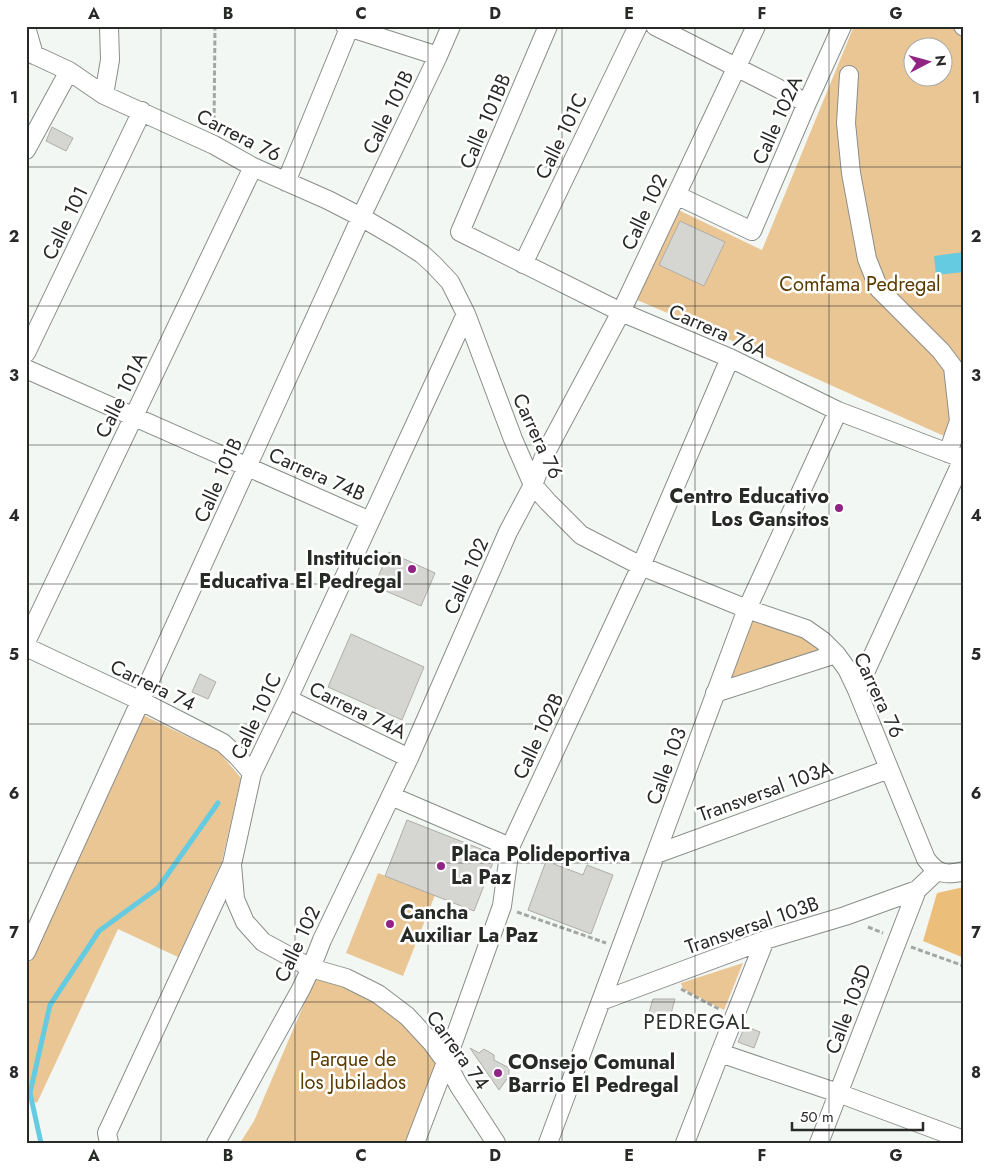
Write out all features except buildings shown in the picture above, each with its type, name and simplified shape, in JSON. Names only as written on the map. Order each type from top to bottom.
[{"type":"street","points":[[104,95],[110,60],[109,26]]},
{"type":"street","name":"Calle 101B","points":[[26,952],[361,217],[451,26]]},
{"type":"street","name":"Calle 101BB","points":[[460,232],[548,26]]},
{"type":"street","name":"Calle 101C","points":[[523,264],[638,26]]},
{"type":"street","points":[[655,26],[807,103]]},
{"type":"street","name":"Calle 102","points":[[216,1143],[301,989],[322,940],[409,758],[508,532],[533,485],[545,454],[621,312],[756,26]]},
{"type":"street","name":"Calle 102A","points":[[676,195],[752,230],[842,26]]},
{"type":"street","points":[[26,27],[30,53]]},
{"type":"street","points":[[286,182],[348,27],[438,56]]},
{"type":"street","name":"Carrera 76","points":[[30,53],[69,72],[104,95],[214,145],[253,167],[328,200],[361,217],[397,238],[434,264],[450,282],[466,314],[513,439],[533,485],[581,536],[641,566],[747,609],[806,629],[823,641],[847,669],[926,859],[937,871]]},
{"type":"street","points":[[26,150],[69,72]]},
{"type":"street","points":[[849,75],[846,124],[851,173],[866,259],[879,289],[941,351],[953,367],[962,421],[958,457],[857,690]]},
{"type":"street","name":"Calle 101","points":[[28,346],[142,112]]},
{"type":"street","name":"Calle 101A","points":[[26,642],[253,167]]},
{"type":"street","name":"Carrera 76A","points":[[460,232],[621,312],[730,358],[838,411],[958,457]]},
{"type":"street","name":"Calle 101C","points":[[109,1143],[107,1133],[232,864],[252,773],[466,314]]},
{"type":"street","points":[[448,353],[459,350],[476,351],[483,362]]},
{"type":"street","name":"Calle 102B","points":[[415,1143],[502,906],[510,847],[641,566],[730,358]]},
{"type":"street","name":"Carrera 74B","points":[[26,369],[370,521]]},
{"type":"street","name":"Calle 103","points":[[548,1143],[747,609],[838,411]]},
{"type":"street","name":"Carrera 74","points":[[26,647],[141,701],[223,744],[252,773]]},
{"type":"street","points":[[715,693],[836,654]]},
{"type":"street","name":"Carrera 74A","points":[[288,699],[409,758]]},
{"type":"street","name":"Transversal 103A","points":[[656,854],[889,769]]},
{"type":"street","points":[[391,796],[510,847]]},
{"type":"street","name":"Carrera 74","points":[[232,864],[235,899],[245,922],[263,942],[311,968],[346,978],[378,994],[407,1016],[432,1043],[446,1062],[459,1086],[496,1143]]},
{"type":"street","points":[[917,890],[937,871],[946,874],[964,871]]},
{"type":"street","name":"Transversal 103B","points":[[601,1001],[765,940],[845,916],[917,890]]},
{"type":"street","name":"Calle 103D","points":[[819,1143],[917,890]]},
{"type":"street","points":[[685,1143],[765,940]]},
{"type":"street","points":[[720,1052],[964,1140]]},
{"type":"path","points":[[214,145],[215,26]]},
{"type":"path","points":[[502,906],[620,949]]},
{"type":"path","points":[[678,981],[681,990],[734,1016]]},
{"type":"green space","name":"Comfama Pedregal","points":[[854,26],[950,26],[964,38],[964,445],[630,297],[668,205],[762,250]]},
{"type":"green space","points":[[757,611],[788,621],[828,653],[727,684]]},
{"type":"green space","points":[[143,715],[219,752],[241,778],[222,861],[178,957],[118,929],[37,1103],[26,1098],[26,969]]},
{"type":"green space","name":"Cancha Auxiliar La Paz","points":[[378,873],[435,895],[403,976],[346,953]]},
{"type":"green space","points":[[743,963],[724,1010],[683,989],[681,983]]},
{"type":"green space","name":"Parque de los Jubilados","points":[[316,976],[369,996],[395,1009],[438,1061],[408,1143],[240,1143],[254,1121]]},
{"type":"shaded area","points":[[964,887],[964,958],[923,941],[937,893]]},
{"type":"water","points":[[964,252],[964,272],[936,275],[934,256]]},
{"type":"waterway","points":[[41,1143],[30,1093],[50,1005],[99,931],[158,888],[218,803]]},
{"type":"place","name":"Centro Educativo Los Gansitos","points":[[839,508]]},
{"type":"place","name":"Institucion Educativa El Pedregal","points":[[412,569]]},
{"type":"place","name":"Placa Polideportiva La Paz","points":[[441,866]]},
{"type":"place","name":"Cancha Auxiliar La Paz","points":[[390,924]]},
{"type":"place","name":"COnsejo Comunal Barrio El Pedregal","points":[[498,1073]]},
{"type":"district","name":"PEDREGAL","points":[[697,1022]]}]
